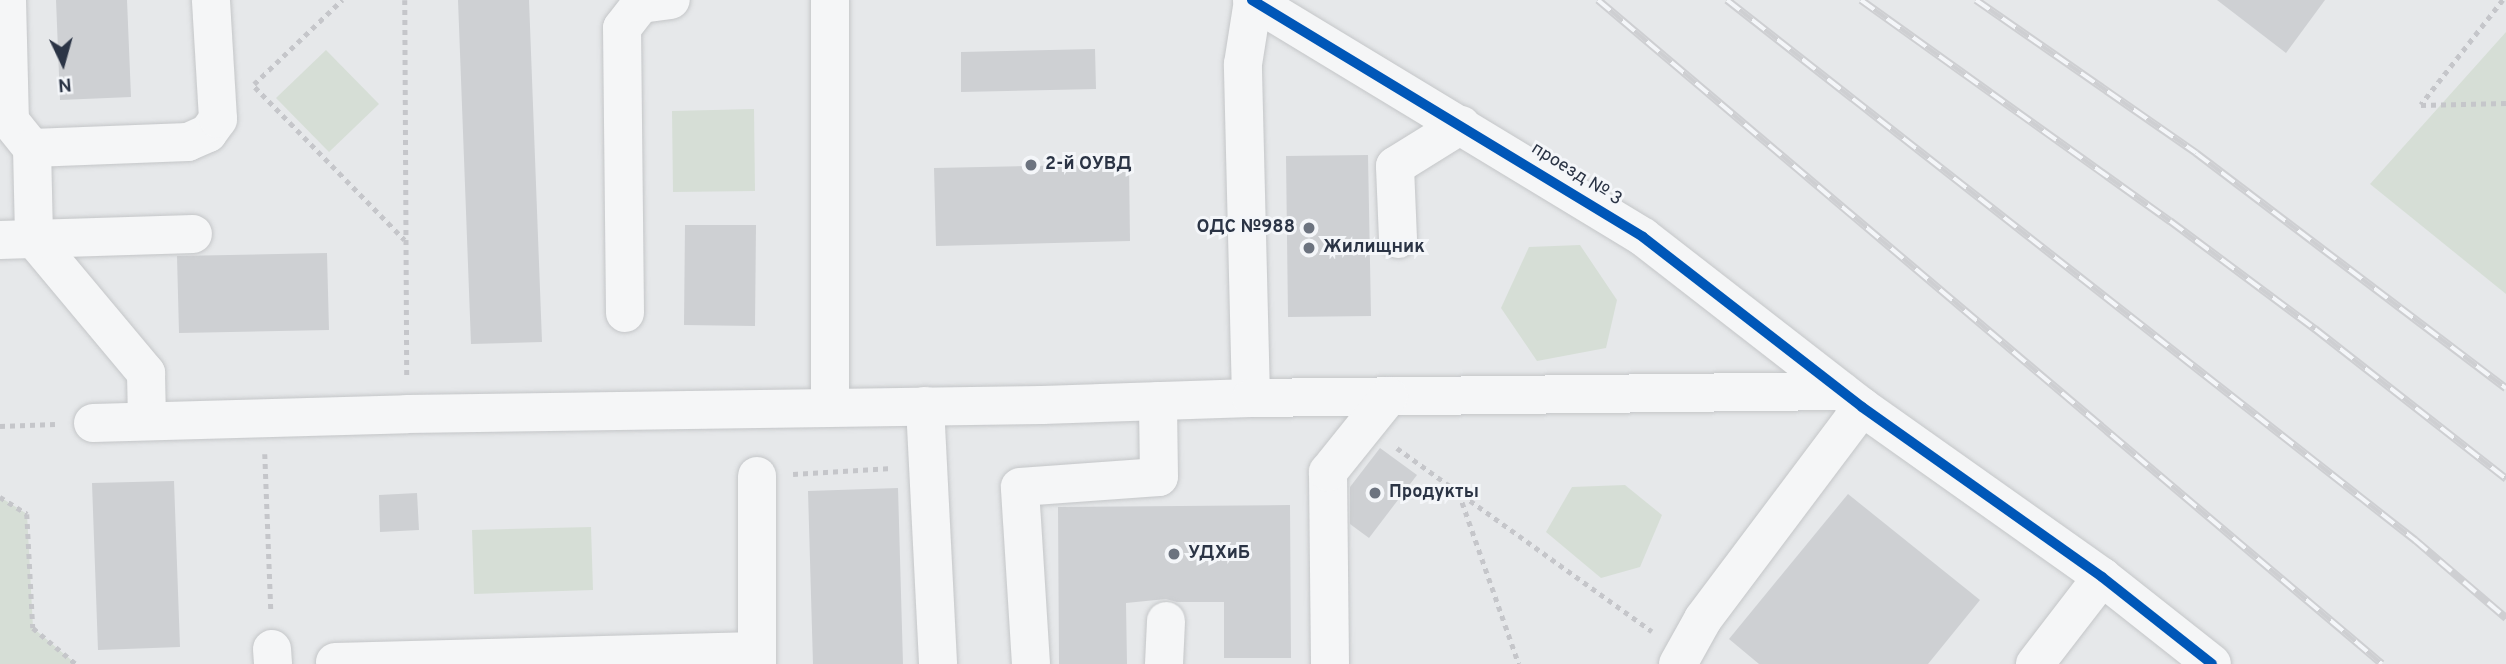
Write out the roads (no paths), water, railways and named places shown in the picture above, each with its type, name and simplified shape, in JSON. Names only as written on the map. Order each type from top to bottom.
[{"type":"street","points":[[7,0],[10,121],[32,148],[17,239]]},
{"type":"street","points":[[32,148],[188,142],[208,133],[218,119],[211,0]]},
{"type":"street","points":[[625,313],[622,28],[641,4],[671,0]]},
{"type":"street","points":[[830,0],[830,407]]},
{"type":"street","points":[[1251,398],[1242,64],[1252,0]]},
{"type":"street","name":"проезд № 3","points":[[1252,0],[1643,237],[1852,399],[2102,577],[2212,664]]},
{"type":"street","points":[[1398,239],[1395,166],[1461,125]]},
{"type":"street","points":[[17,239],[193,234]]},
{"type":"street","points":[[17,239],[146,373],[147,421]]},
{"type":"street","points":[[93,423],[407,414],[1251,398],[1377,411],[1852,399]]},
{"type":"street","points":[[1681,659],[1703,619],[1852,399]]},
{"type":"street","points":[[1031,664],[1020,487],[1159,477],[1158,401]]},
{"type":"street","points":[[925,406],[938,664]]},
{"type":"street","points":[[1330,664],[1328,472],[1377,411]]},
{"type":"street","points":[[335,662],[757,657],[757,476]]},
{"type":"street","points":[[2035,664],[2102,577]]},
{"type":"street","points":[[1164,664],[1166,621]]},
{"type":"railway","points":[[1598,0],[2382,664]]},
{"type":"railway","points":[[1727,0],[2415,540],[2506,618]]},
{"type":"railway","points":[[1861,0],[2170,221],[2315,329],[2506,479]]},
{"type":"railway","points":[[1976,0],[2196,153],[2506,388]]},
{"type":"place","name":"2-й ОУВД","points":[[1031,165]]},
{"type":"place","name":"ОДС №988","points":[[1309,228]]},
{"type":"place","name":"Жилищник","points":[[1309,248]]},
{"type":"place","name":"Продукты","points":[[1375,493]]},
{"type":"place","name":"УДХиБ","points":[[1174,554]]}]
